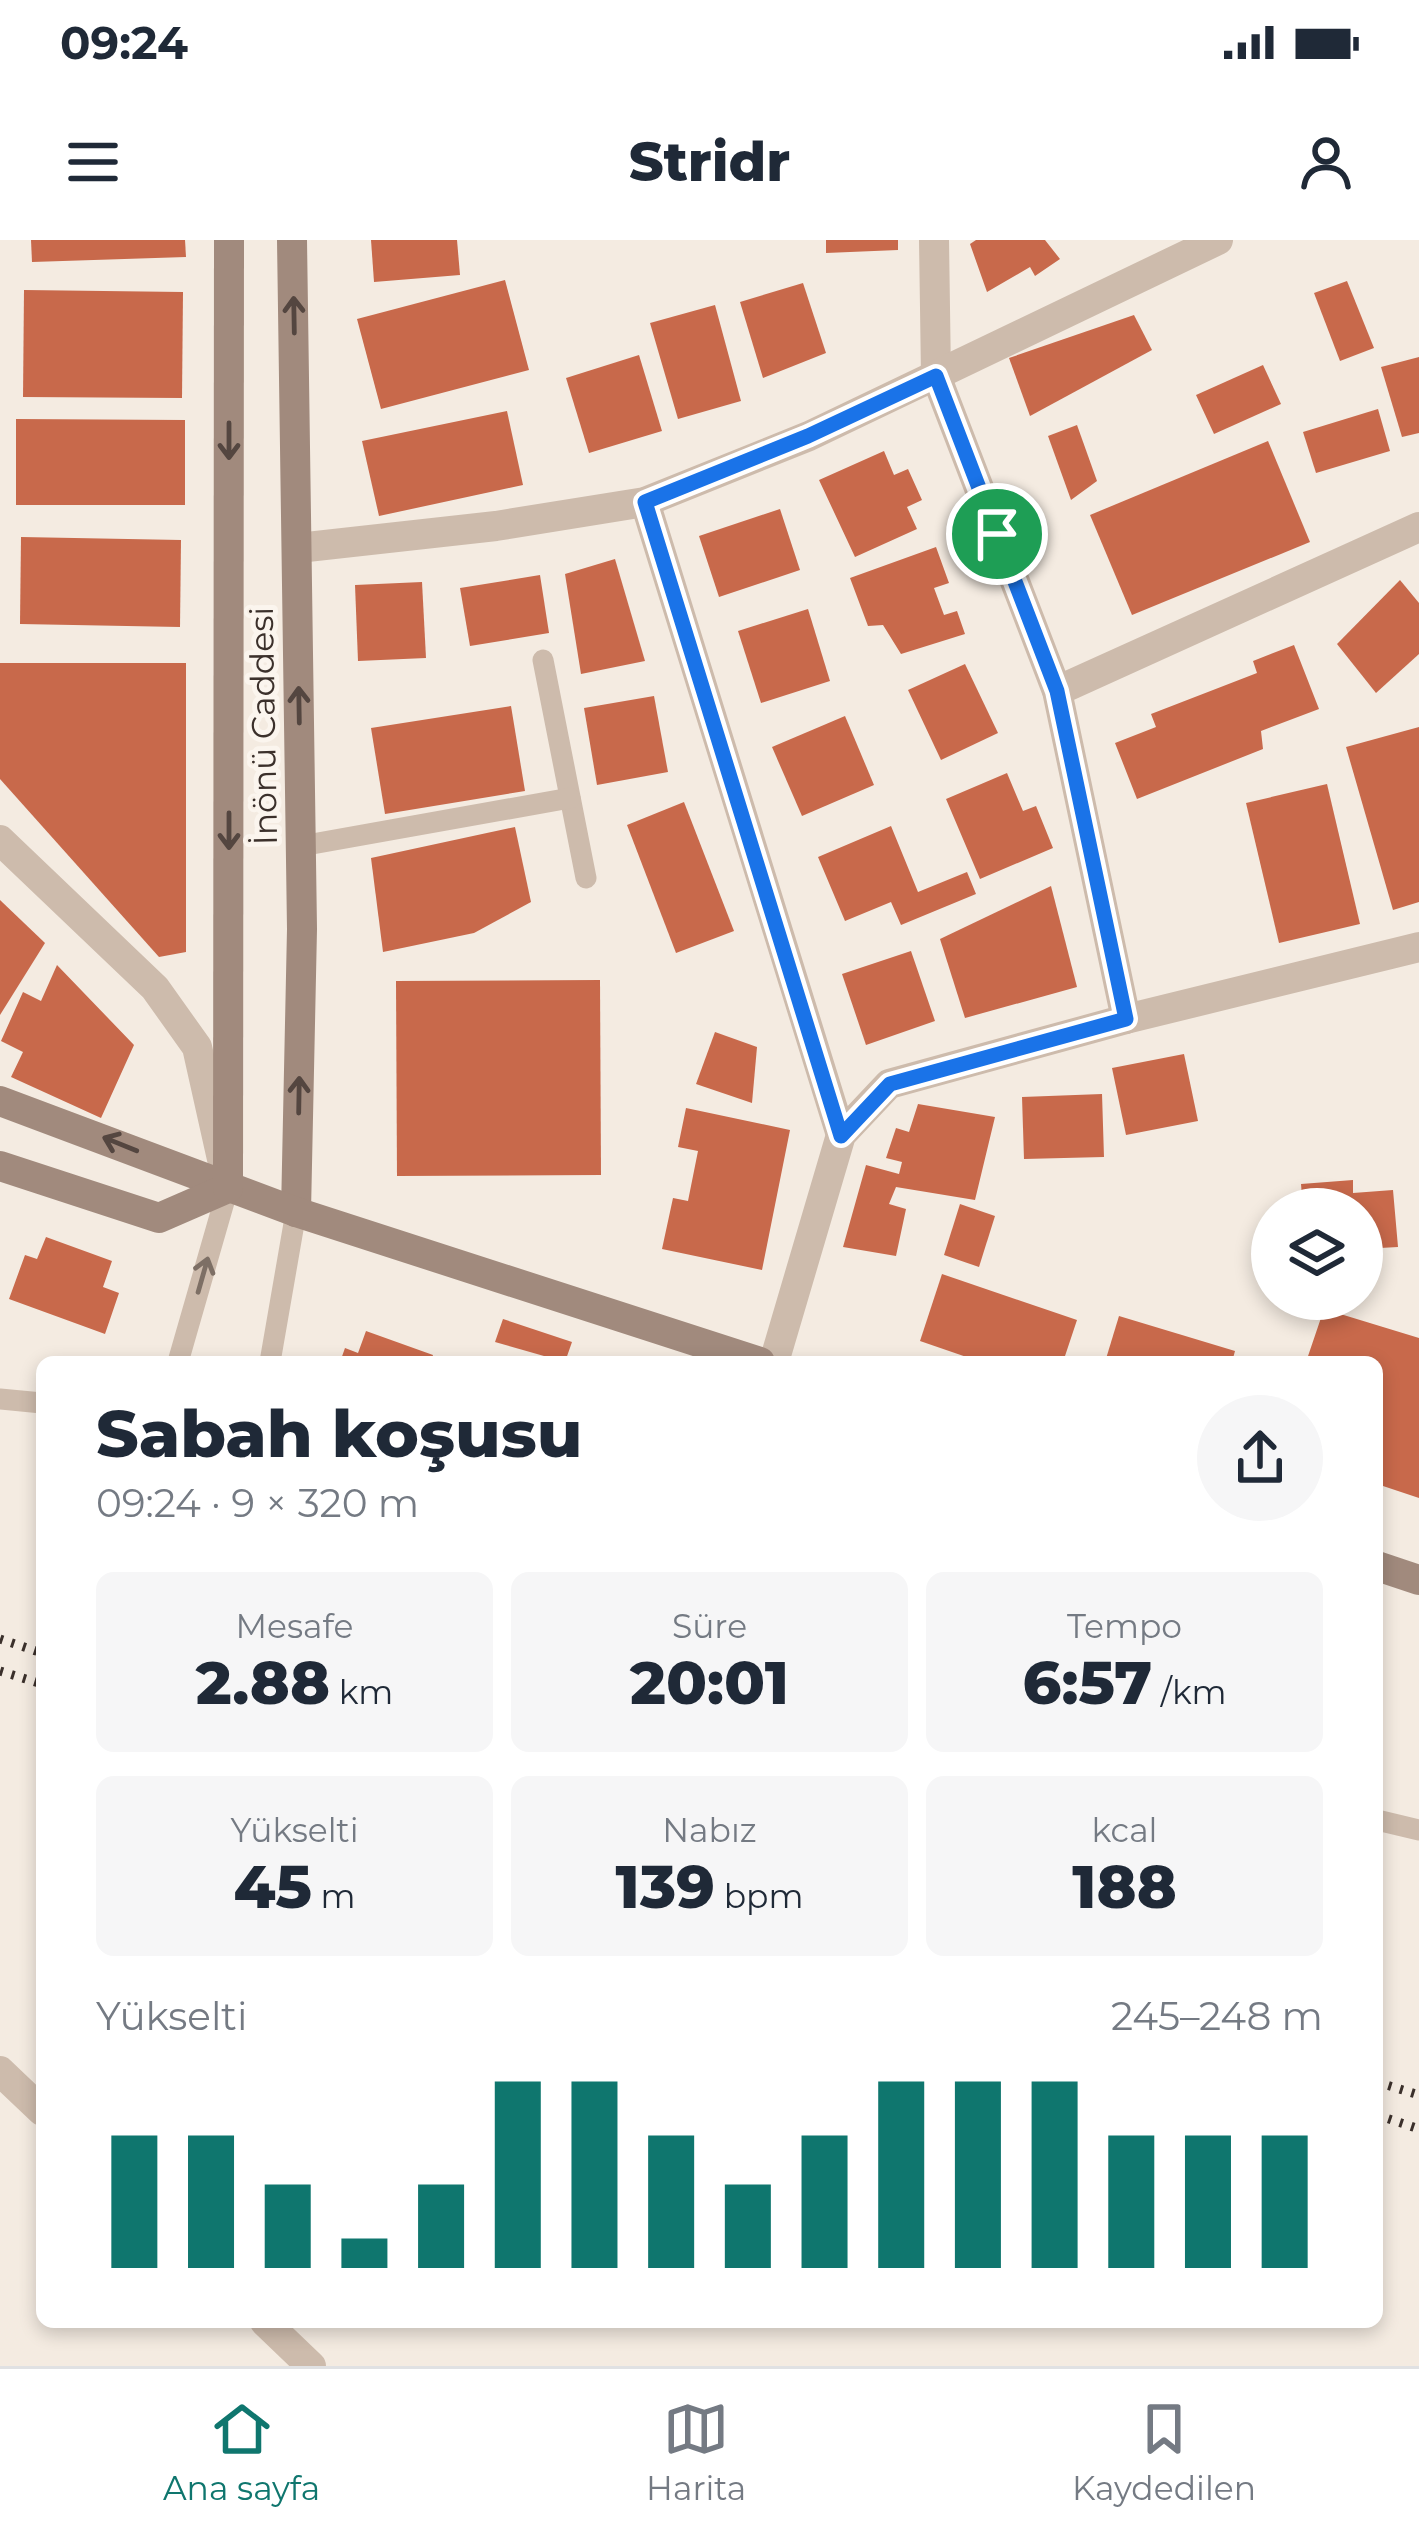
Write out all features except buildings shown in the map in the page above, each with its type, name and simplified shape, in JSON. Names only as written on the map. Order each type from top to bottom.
[{"type":"main road","points":[[228,1188],[229,240]]},
{"type":"main road","name":"İnönü Caddesi","points":[[292,240],[301,846],[296,1212]]},
{"type":"main road","points":[[0,1101],[296,1212],[741,1356]]},
{"type":"main road","points":[[0,1166],[159,1218],[228,1188]]},
{"type":"main road","points":[[1383,1568],[1419,1580]]},
{"type":"street","points":[[934,240],[936,376],[1057,691],[1126,1019]]},
{"type":"street","points":[[298,548],[645,502],[808,436],[1218,240]]},
{"type":"street","points":[[645,502],[841,1136]]},
{"type":"street","points":[[1057,691],[1419,526]]},
{"type":"street","points":[[0,840],[155,988],[197,1047],[228,1188]]},
{"type":"street","points":[[776,1356],[841,1136],[890,1084],[1126,1019],[1419,947]]},
{"type":"street","points":[[0,2071],[36,2105]]},
{"type":"street","points":[[271,2328],[311,2366]]},
{"type":"lane","points":[[542,661],[586,878]]},
{"type":"lane","points":[[301,846],[569,798]]},
{"type":"lane","points":[[180,1356],[228,1188]]},
{"type":"lane","points":[[271,1356],[296,1212]]},
{"type":"lane","points":[[0,1399],[36,1402]]},
{"type":"lane","points":[[1383,1822],[1419,1831]]},
{"type":"railway","points":[[0,1639],[36,1651]]},
{"type":"railway","points":[[0,1671],[36,1682]]},
{"type":"railway","points":[[1383,2084],[1419,2095]]},
{"type":"railway","points":[[1383,2117],[1419,2129]]},
{"type":"route","points":[[936,376],[997,534],[1057,691],[1126,1019],[890,1084],[841,1136],[645,502],[808,436],[936,376]]}]
